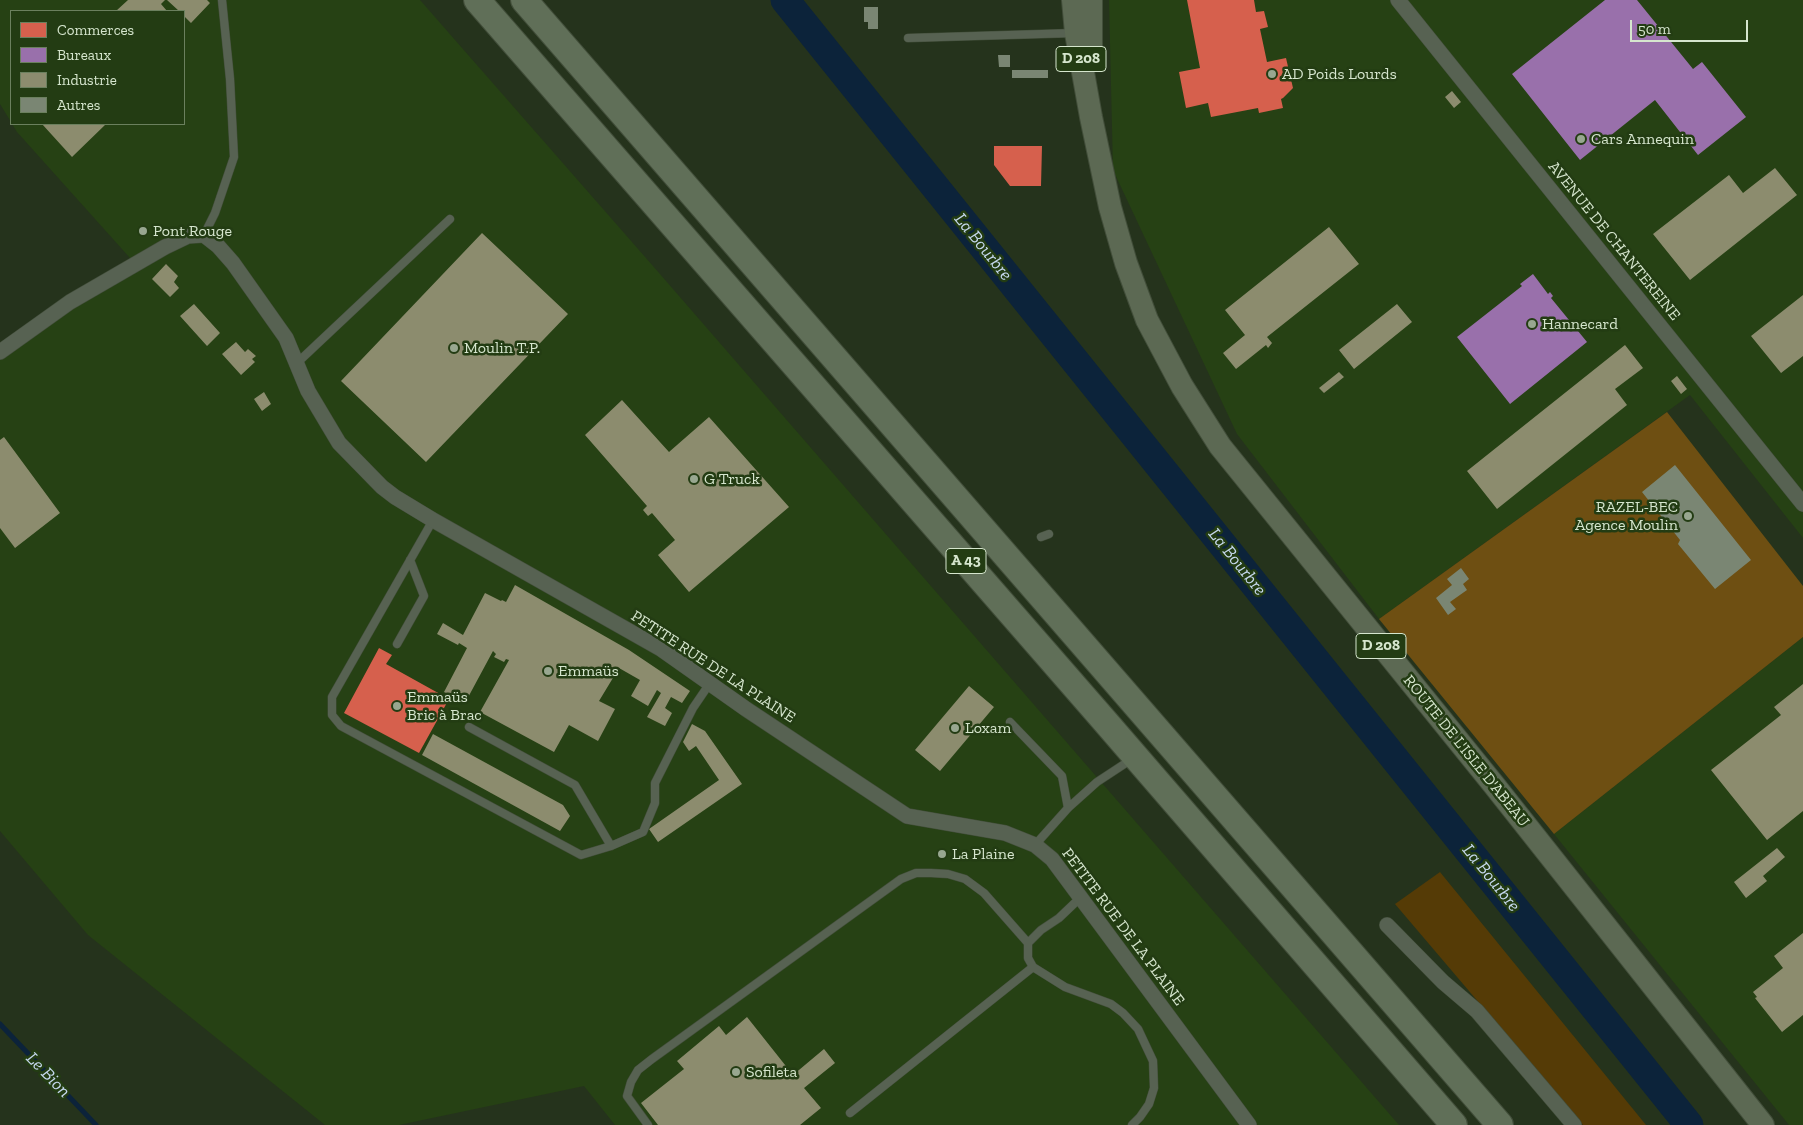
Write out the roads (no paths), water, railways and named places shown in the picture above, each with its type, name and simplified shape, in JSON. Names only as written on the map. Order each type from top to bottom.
[{"type":"highway","name":"A 43","points":[[476,0],[1136,756],[1454,1125]]},
{"type":"highway","name":"A 43","points":[[524,0],[1500,1125]]},
{"type":"main road","name":"ROUTE DE L'ISLE D'ABEAU","points":[[1073,0],[1084,32],[1091,117],[1120,245],[1147,320],[1182,386],[1220,446],[1764,1125]]},
{"type":"main road","name":"ROUTE DE L'ISLE D'ABEAU","points":[[1084,32],[1091,0]]},
{"type":"street","name":"AVENUE DE CHANTEREINE","points":[[1398,0],[1803,504]]},
{"type":"street","points":[[0,352],[70,302],[165,247],[188,236],[204,235]]},
{"type":"street","name":"PETITE RUE DE LA PLAINE","points":[[204,235],[218,246],[232,263],[286,338],[308,391],[339,442],[388,492],[433,520],[661,649],[907,816],[1005,833],[1035,845],[1052,859],[1248,1125]]},
{"type":"street","points":[[1387,925],[1443,982],[1477,1011],[1574,1125]]},
{"type":"lane","points":[[204,235],[234,157],[230,79],[222,0]]},
{"type":"lane","points":[[908,38],[1084,32]]},
{"type":"lane","points":[[297,363],[450,219]]},
{"type":"lane","points":[[433,520],[332,697],[332,715],[341,726],[581,855],[611,846],[643,832],[655,803],[655,783],[693,708],[710,683]]},
{"type":"lane","points":[[397,644],[424,596],[410,560]]},
{"type":"lane","points":[[1010,722],[1062,776],[1068,808]]},
{"type":"lane","points":[[470,727],[575,785],[611,846]]},
{"type":"lane","points":[[1035,845],[1068,808],[1097,782],[1136,756]]},
{"type":"lane","points":[[648,1125],[627,1096],[631,1082],[638,1070],[901,879],[916,873],[932,872],[948,874],[965,880],[984,893],[1028,943],[1028,958],[1033,967],[1065,986],[1111,1004],[1123,1013],[1138,1029],[1153,1061],[1154,1088],[1149,1104],[1132,1125]]},
{"type":"lane","points":[[1028,943],[1081,898]]},
{"type":"lane","points":[[850,1113],[1033,967]]},
{"type":"waterway","name":"La Bourbre","points":[[785,0],[1689,1125]]},
{"type":"waterway","name":"Le Bion","points":[[0,1024],[96,1125]]},
{"type":"place","name":"AD Poids Lourds","points":[[1272,74]]},
{"type":"place","name":"Cars Annequin","points":[[1581,139]]},
{"type":"place","name":"Pont Rouge","points":[[143,231]]},
{"type":"place","name":"Hannecard","points":[[1532,324]]},
{"type":"place","name":"Moulin T.P.","points":[[454,348]]},
{"type":"place","name":"G Truck","points":[[694,479]]},
{"type":"place","name":"RAZEL-BEC Agence Moulin","points":[[1688,516]]},
{"type":"place","name":"Emmaüs","points":[[548,671]]},
{"type":"place","name":"Emmaüs Bric à Brac","points":[[397,706]]},
{"type":"place","name":"Loxam","points":[[955,728]]},
{"type":"place","name":"La Plaine","points":[[942,854]]},
{"type":"place","name":"Sofileta","points":[[736,1072]]}]
